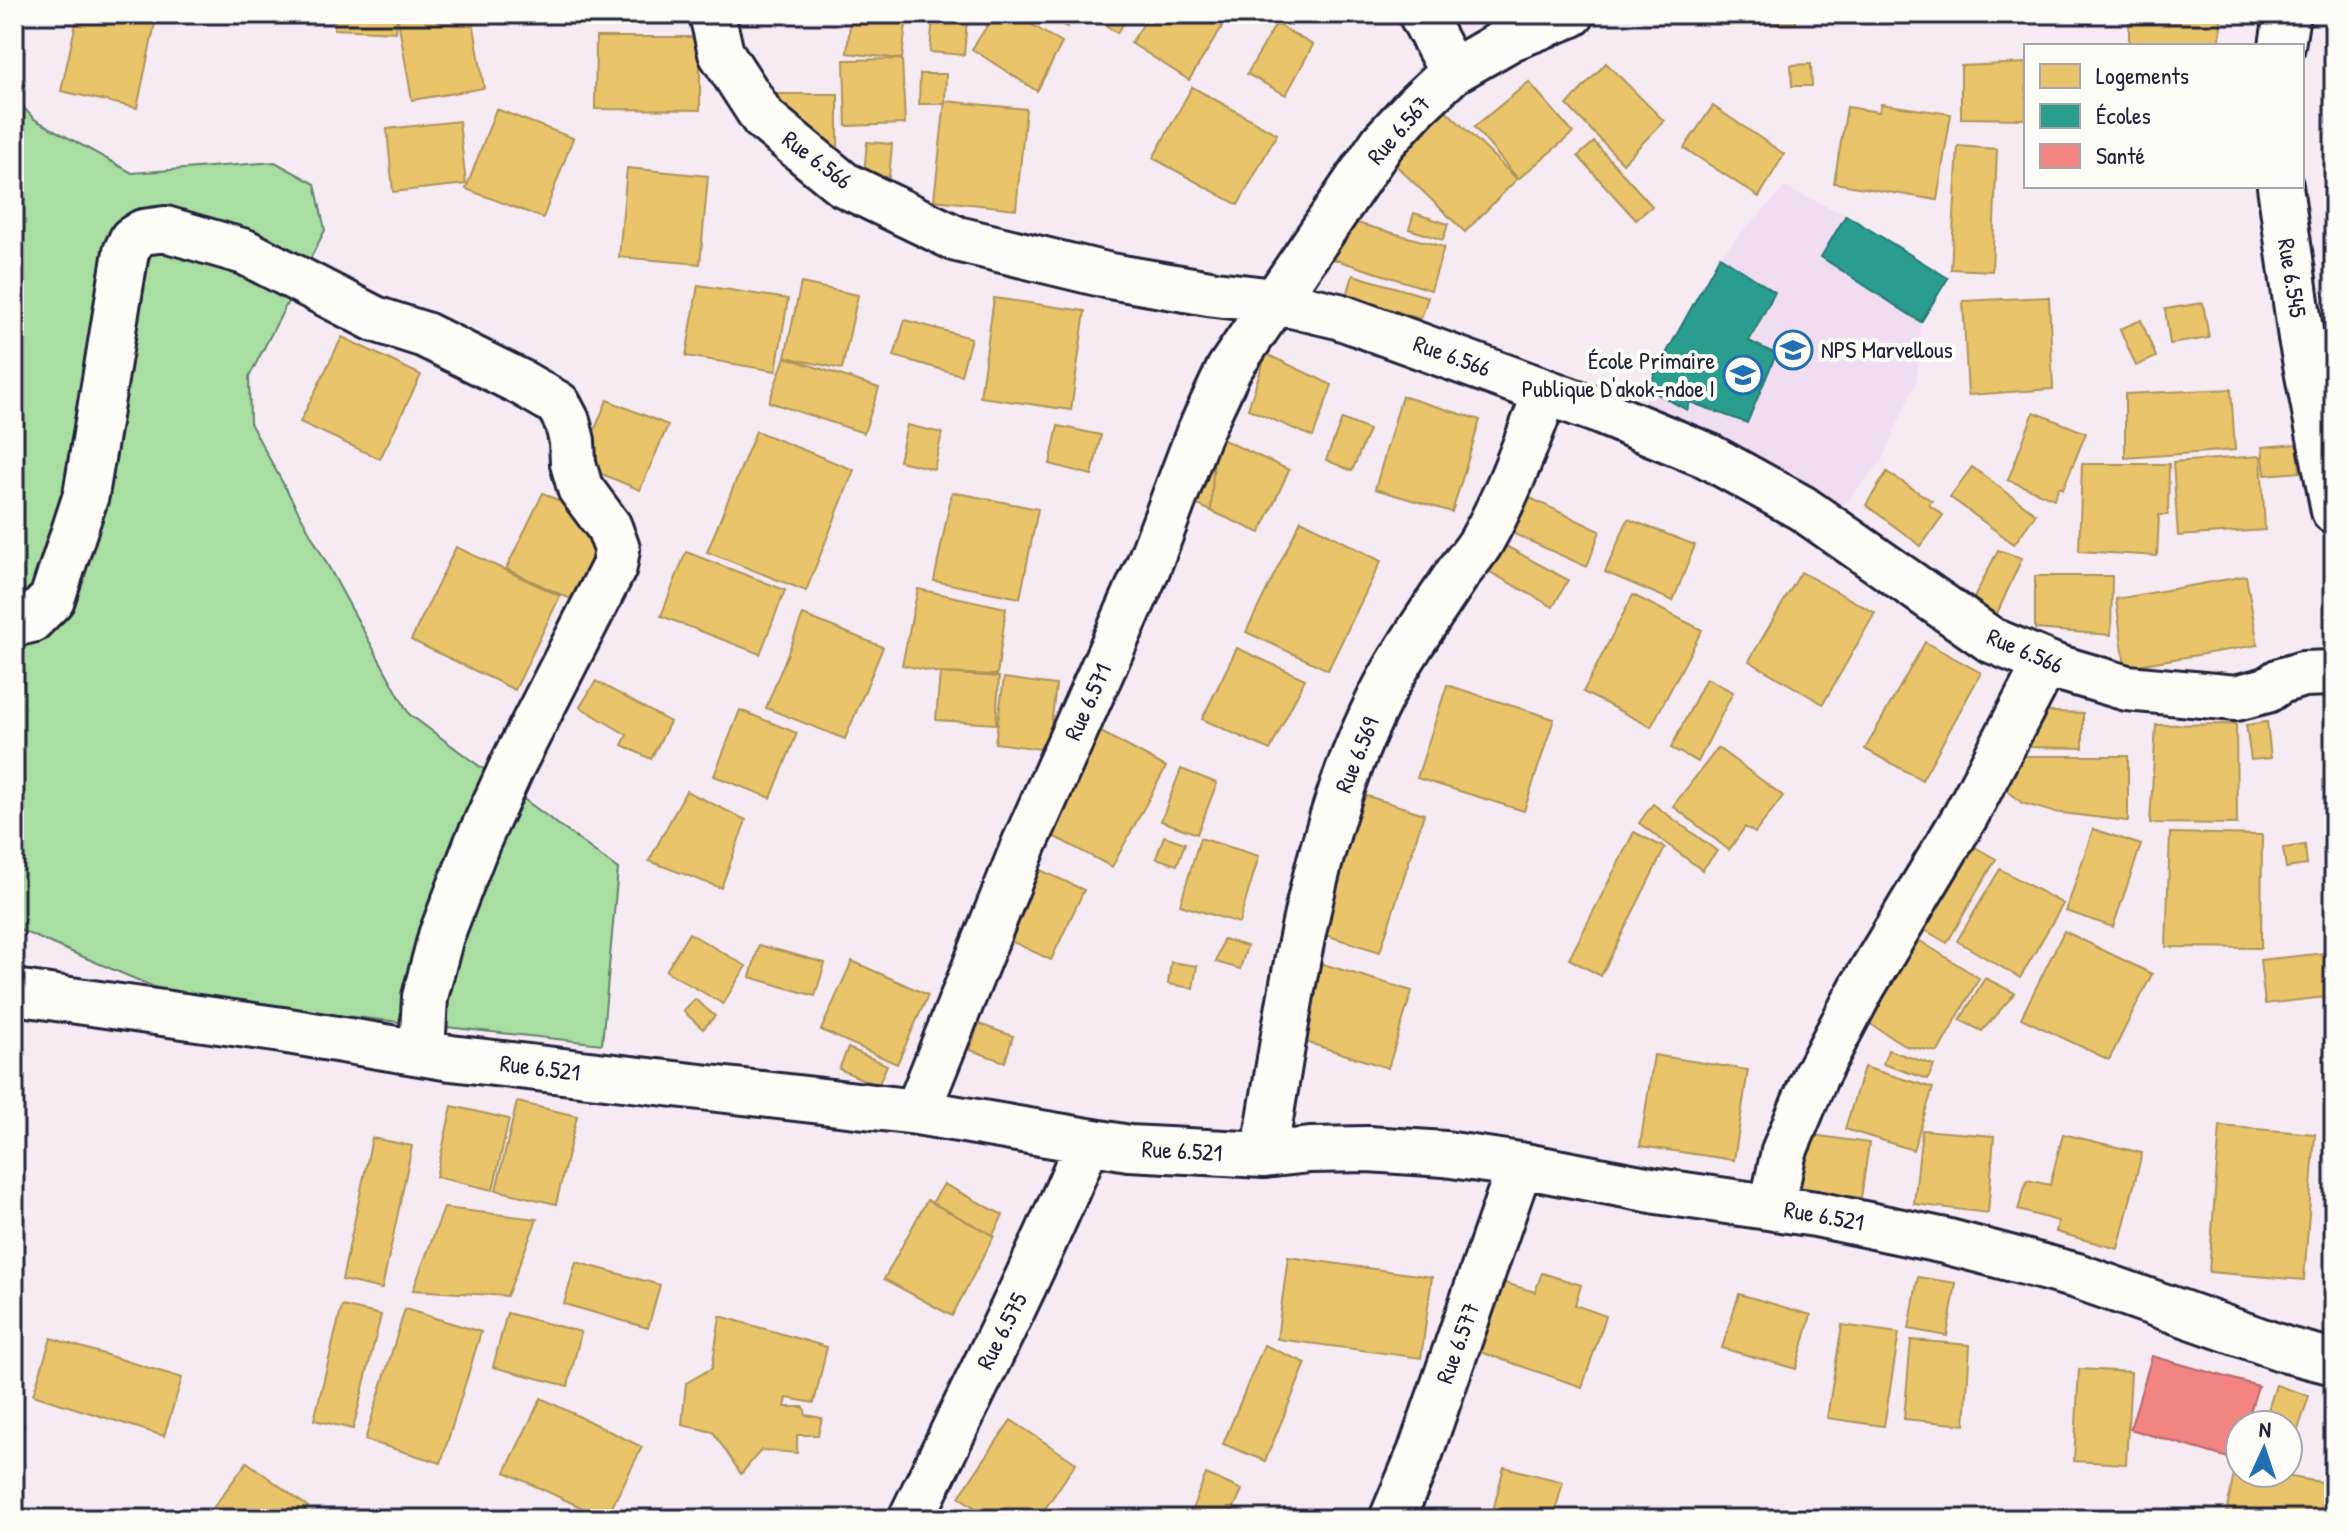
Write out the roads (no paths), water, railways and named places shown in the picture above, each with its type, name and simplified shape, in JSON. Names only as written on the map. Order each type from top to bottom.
[{"type":"street","name":"Rue 6.566","points":[[712,14],[721,53],[763,118],[843,184],[957,239],[1110,276],[1275,301],[1372,327],[1596,410],[1708,456],[1802,508],[1991,640],[2046,663],[2127,688],[2236,698],[2267,690],[2280,681],[2303,674],[2334,673]]},
{"type":"street","points":[[1421,14],[1452,72]]},
{"type":"street","name":"Rue 6.567","points":[[1275,301],[1383,142],[1452,72],[1511,38],[1572,14]]},
{"type":"street","points":[[2282,44],[2287,14]]},
{"type":"street","name":"Rue 6.545","points":[[2280,188],[2301,338],[2334,511]]},
{"type":"street","points":[[14,624],[31,620],[52,599],[86,495],[126,252],[132,239],[143,232],[165,229],[245,252],[375,319],[425,335],[558,404],[567,421],[580,488],[609,527],[617,549],[614,567],[513,764],[477,843],[441,936],[425,997],[422,1053]]},
{"type":"street","name":"Rue 6.571","points":[[917,1112],[1024,845],[1148,567],[1198,435],[1229,369],[1275,301]]},
{"type":"street","name":"Rue 6.569","points":[[1264,1155],[1297,966],[1322,849],[1349,767],[1382,693],[1458,573],[1479,546],[1500,508],[1546,392]]},
{"type":"street","points":[[1772,1207],[1784,1151],[1816,1075],[1863,986],[1966,815],[2046,663]]},
{"type":"street","name":"Rue 6.521","points":[[14,992],[422,1053],[917,1112],[1088,1141],[1186,1152],[1264,1155],[1368,1149],[1445,1154],[1520,1165],[1657,1191],[1885,1227],[2035,1265],[2175,1309],[2287,1350],[2334,1362]]},
{"type":"street","name":"Rue 6.575","points":[[911,1519],[1031,1273],[1088,1141]]},
{"type":"street","name":"Rue 6.577","points":[[1392,1519],[1420,1453],[1520,1165]]},
{"type":"place","name":"NPS Marvellous","points":[[1793,350]]},
{"type":"place","name":"École Primaire Publique D'akok-ndoe I","points":[[1743,375]]}]
